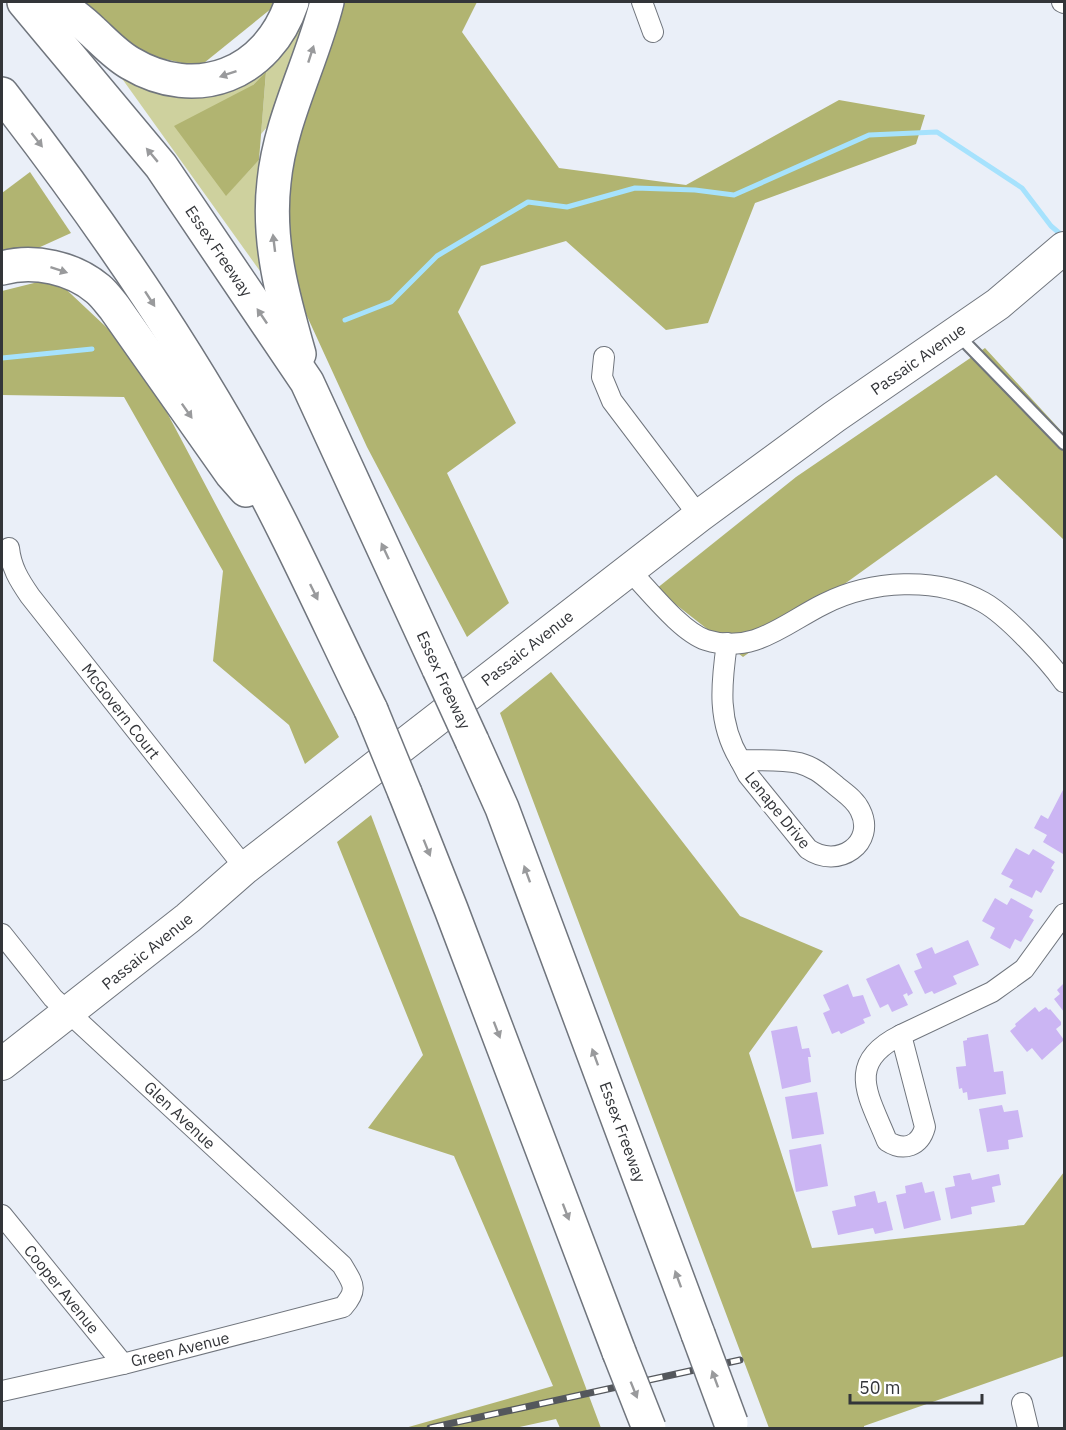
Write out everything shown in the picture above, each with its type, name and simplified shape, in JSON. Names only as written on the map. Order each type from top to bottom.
[{"type":"highway","name":"Essex Freeway","points":[[24,2],[161,166],[307,382],[502,808],[732,1426]]},
{"type":"highway","points":[[56,2],[129,63],[153,76],[196,81],[219,77],[239,70],[255,59],[279,31],[292,2]]},
{"type":"highway","points":[[307,382],[282,294],[272,233],[272,206],[279,154],[327,2]]},
{"type":"highway","points":[[2,94],[56,163],[141,286],[241,447],[289,539],[370,710],[405,793],[649,1428]]},
{"type":"highway","points":[[2,268],[26,264],[45,265],[62,270],[98,289],[114,307],[231,473],[289,539]]},
{"type":"main road","name":"Passaic Avenue","points":[[2,1064],[188,918],[245,868],[699,516],[834,417],[998,304],[1065,248]]},
{"type":"street","points":[[642,2],[653,32]]},
{"type":"street","points":[[604,357],[602,377],[612,401],[699,516]]},
{"type":"street","name":"McGovern Court","points":[[9,548],[10,562],[17,579],[245,868]]},
{"type":"street","points":[[629,570],[687,630],[706,640],[727,643],[747,643],[767,637],[842,595],[880,586],[914,585],[952,589],[984,602],[1016,629],[1065,682]]},
{"type":"street","name":"Lenape Drive","points":[[727,643],[721,684],[724,722],[730,744],[748,775],[808,849],[816,855],[837,857],[850,851],[857,844],[863,831],[864,821],[861,811],[856,802],[816,769],[798,763],[740,760]]},
{"type":"street","points":[[901,1035],[925,1127],[916,1143],[906,1147],[895,1146],[887,1141],[865,1087],[869,1064],[876,1052],[887,1042],[901,1035],[992,992],[1024,969],[1065,914]]},
{"type":"street","name":"Glen Avenue","points":[[2,934],[50,995],[342,1265],[354,1286],[352,1296]]},
{"type":"street","name":"Cooper Avenue","points":[[2,1215],[123,1364]]},
{"type":"street","name":"Green Avenue","points":[[2,1391],[123,1364],[343,1307],[352,1296]]},
{"type":"street","points":[[1022,1403],[1028,1428]]},
{"type":"lane","points":[[956,332],[1065,444]]},
{"type":"green space","points":[[79,2],[277,2],[277,4],[199,67],[122,49]]},
{"type":"green space","points":[[338,2],[477,2],[462,32],[559,168],[686,185],[839,100],[925,115],[916,144],[755,203],[708,323],[666,330],[566,241],[481,266],[458,312],[516,423],[447,473],[509,603],[467,637],[367,447],[290,279],[286,166]]},
{"type":"green space","points":[[311,18],[277,116],[261,134],[266,73],[253,85],[226,195],[259,160],[260,271],[113,66],[154,85],[272,56]]},
{"type":"green space","points":[[266,72],[259,160],[226,196],[174,126],[253,85]]},
{"type":"green space","points":[[30,172],[71,233],[38,248],[2,256],[2,193]]},
{"type":"green space","points":[[54,278],[137,356],[339,737],[305,764],[289,725],[213,661],[223,571],[124,397],[2,395],[2,291]]},
{"type":"green space","points":[[985,348],[1064,434],[1064,540],[996,475],[743,657],[656,589],[796,477]]},
{"type":"green space","points":[[551,672],[740,916],[823,951],[749,1053],[812,1248],[1024,1225],[1064,1172],[1064,1356],[864,1426],[864,1428],[769,1428],[500,713]]},
{"type":"green space","points":[[371,815],[601,1428],[560,1428],[556,1419],[515,1428],[405,1428],[553,1386],[454,1156],[368,1128],[423,1055],[337,842]]},
{"type":"building","points":[[1064,788],[1063,854],[1043,842],[1047,835],[1034,828],[1041,815],[1048,819]]},
{"type":"building","points":[[1016,848],[1029,855],[1033,849],[1055,862],[1051,868],[1054,870],[1041,893],[1036,890],[1032,898],[1009,887],[1013,880],[1001,874]]},
{"type":"building","points":[[995,898],[1007,905],[1011,898],[1033,910],[1029,917],[1034,920],[1021,942],[1015,939],[1010,949],[990,938],[995,928],[982,921]]},
{"type":"building","points":[[968,940],[979,965],[953,976],[957,984],[934,994],[932,991],[925,994],[914,971],[922,968],[916,954],[932,947],[935,954]]},
{"type":"building","points":[[899,964],[913,993],[908,996],[907,993],[903,995],[908,1005],[892,1012],[888,1004],[880,1008],[866,979]]},
{"type":"building","points":[[1064,983],[1064,1012],[1054,999],[1060,994],[1057,990]]},
{"type":"building","points":[[848,984],[853,997],[863,995],[871,1016],[863,1019],[865,1023],[841,1034],[839,1031],[832,1034],[823,1013],[830,1010],[823,995]]},
{"type":"building","points":[[1035,1007],[1039,1012],[1046,1007],[1050,1009],[1061,1022],[1056,1029],[1064,1040],[1042,1060],[1032,1048],[1027,1052],[1010,1031]]},
{"type":"building","points":[[797,1026],[802,1049],[809,1048],[811,1082],[782,1089],[771,1031]]},
{"type":"building","points":[[988,1034],[994,1072],[1003,1071],[1006,1094],[968,1100],[967,1092],[963,1093],[962,1088],[959,1089],[956,1067],[966,1066],[963,1041],[967,1038]]},
{"type":"building","points":[[817,1092],[824,1134],[792,1139],[785,1097]]},
{"type":"building","points":[[1002,1105],[1004,1112],[1018,1110],[1023,1137],[1008,1140],[1009,1149],[987,1152],[979,1109]]},
{"type":"building","points":[[821,1144],[828,1186],[796,1192],[789,1150]]},
{"type":"building","points":[[970,1173],[972,1180],[999,1174],[1001,1185],[992,1187],[995,1202],[971,1207],[972,1214],[951,1219],[945,1188],[955,1186],[953,1176]]},
{"type":"building","points":[[922,1182],[925,1193],[934,1191],[941,1220],[904,1229],[896,1195],[906,1193],[905,1186]]},
{"type":"building","points":[[875,1191],[878,1203],[886,1201],[893,1230],[875,1234],[873,1228],[838,1235],[832,1211],[856,1206],[854,1196]]},
{"type":"waterway","points":[[345,320],[391,302],[437,256],[528,202],[567,207],[635,188],[695,190],[734,195],[869,135],[937,132],[1022,188],[1051,226],[1064,237]]},
{"type":"waterway","points":[[2,358],[92,349]]},
{"type":"railway","points":[[430,1428],[740,1360]]}]
